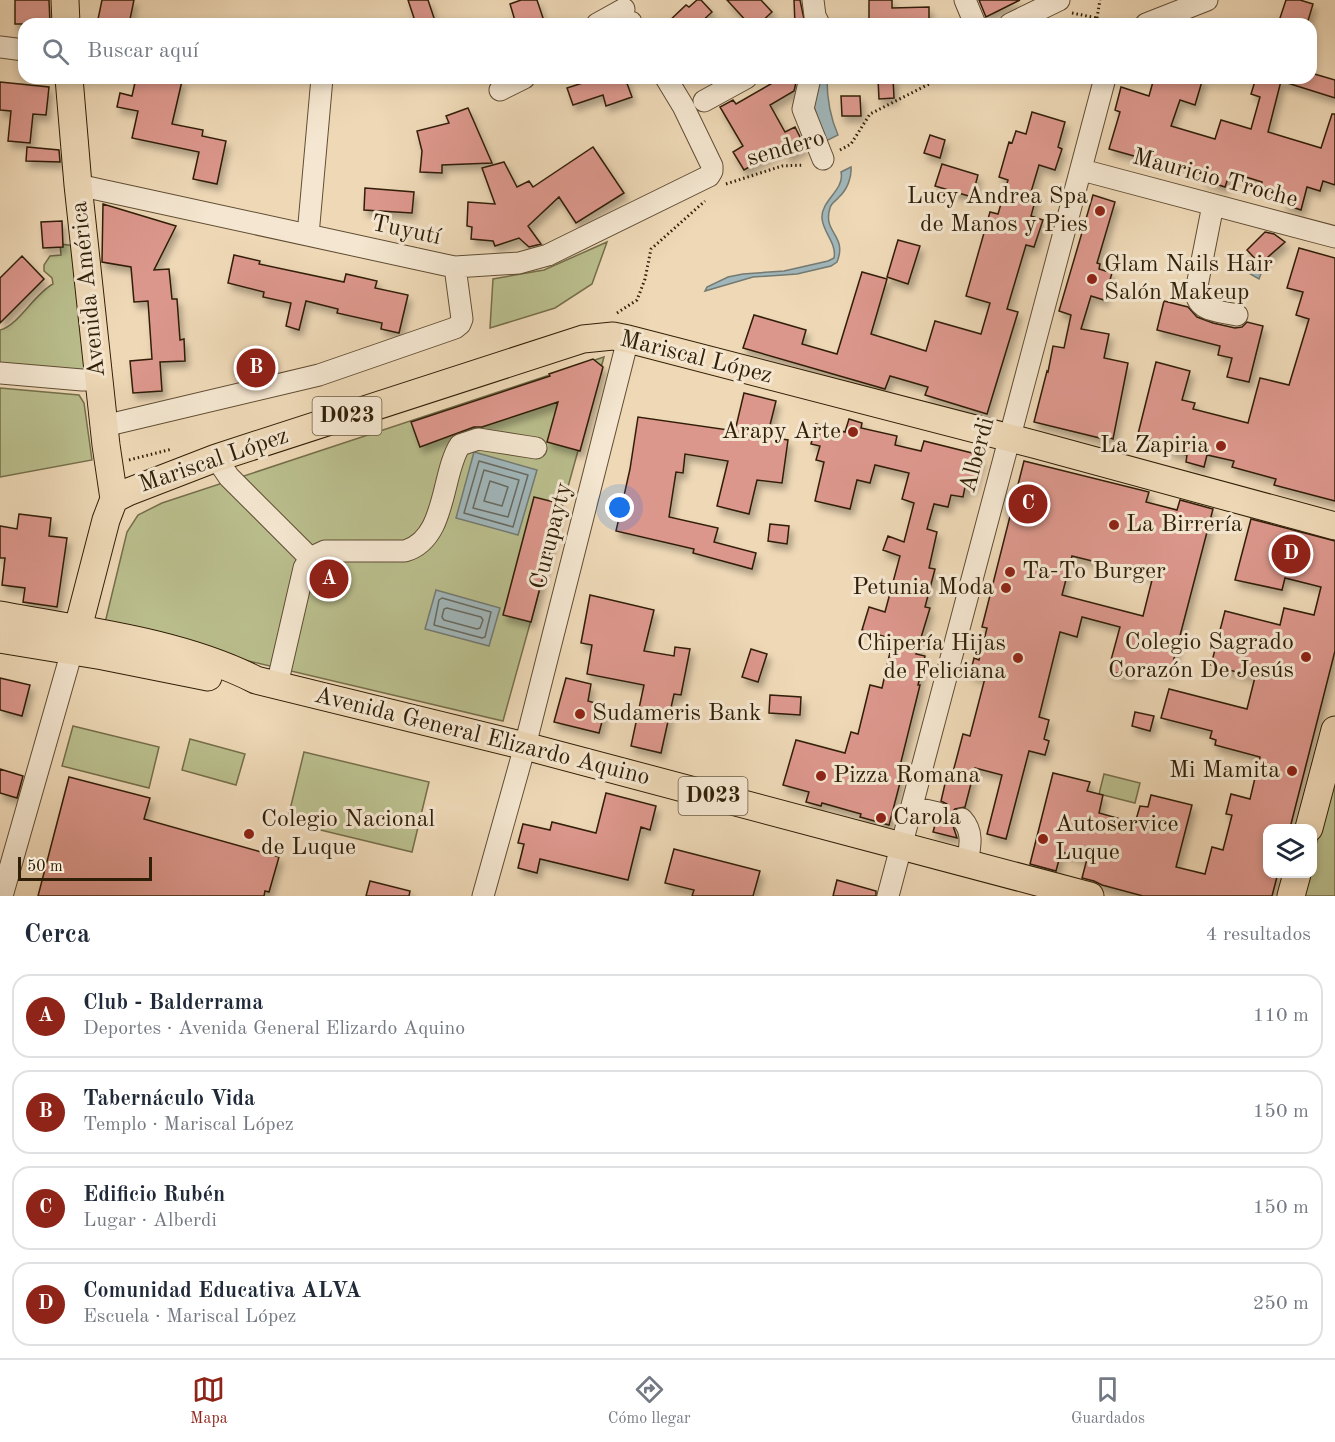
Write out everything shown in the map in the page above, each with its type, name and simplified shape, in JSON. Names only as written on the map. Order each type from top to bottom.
[{"type":"main road","points":[[65,0],[66,18]]},
{"type":"main road","name":"Avenida América","points":[[70,84],[78,185],[114,499]]},
{"type":"main road","name":"Mariscal López","points":[[74,640],[106,520],[114,499],[216,458],[583,339],[613,336],[1009,438],[1335,526]]},
{"type":"main road","name":"Avenida General Elizardo Aquino","points":[[0,615],[74,640],[217,678],[267,682],[525,746],[1090,896]]},
{"type":"main road","name":"Avenida General Elizardo Aquino","points":[[0,639],[74,640]]},
{"type":"main road","points":[[1310,824],[1335,730]]},
{"type":"main road","points":[[1291,896],[1296,878]]},
{"type":"street","points":[[813,0],[816,18]]},
{"type":"street","points":[[965,0],[972,18]]},
{"type":"street","points":[[1022,18],[1059,0]]},
{"type":"street","points":[[1161,18],[1207,0]]},
{"type":"street","points":[[0,47],[18,49]]},
{"type":"street","points":[[308,235],[321,84]]},
{"type":"street","points":[[670,84],[712,166],[716,181]]},
{"type":"street","points":[[704,100],[735,84]]},
{"type":"street","points":[[809,84],[803,109],[823,159]]},
{"type":"street","name":"Alberdi","points":[[888,896],[1104,84]]},
{"type":"street","name":"Mauricio Troche","points":[[1082,170],[1335,237]]},
{"type":"street","name":"Tuyutí","points":[[78,185],[455,267],[519,262],[548,255],[716,181]]},
{"type":"street","points":[[1213,205],[1196,291],[1197,300],[1201,306],[1237,315]]},
{"type":"street","points":[[104,426],[319,375],[455,328],[462,319],[455,267]]},
{"type":"street","name":"Curupayty","points":[[483,896],[525,746],[628,339]]},
{"type":"street","points":[[0,374],[99,380]]},
{"type":"street","points":[[267,682],[304,568],[310,558],[325,551],[405,551],[416,548],[438,516],[460,445],[478,439],[536,448]]},
{"type":"street","points":[[216,458],[229,477],[310,558]]},
{"type":"street","points":[[2,896],[74,640]]},
{"type":"street","points":[[912,807],[938,813]]},
{"type":"street","points":[[962,819],[969,832],[970,845],[967,863]]},
{"type":"path","points":[[1097,18],[1101,0]]},
{"type":"path","name":"sendero","points":[[716,181],[782,166],[809,164],[823,159],[851,144],[870,114],[928,84]]},
{"type":"path","points":[[616,313],[637,300],[645,279],[651,249],[706,199]]},
{"type":"green space","points":[[607,242],[592,284],[555,308],[490,328],[493,279],[544,270]]},
{"type":"green space","points":[[60,244],[76,246],[86,371],[0,375],[0,330],[13,323],[39,295],[53,284],[52,278],[44,271],[44,265],[50,256],[61,255]]},
{"type":"green space","points":[[604,357],[503,721],[104,627],[127,532],[138,515],[162,503]]},
{"type":"green space","points":[[0,388],[79,395],[84,403],[92,460],[0,477]]},
{"type":"green space","points":[[73,726],[159,747],[149,788],[62,766]]},
{"type":"green space","points":[[190,739],[245,754],[236,785],[182,770]]},
{"type":"green space","points":[[304,752],[429,782],[412,852],[287,822]]},
{"type":"green space","points":[[1335,771],[1335,896],[1302,896],[1307,878],[1317,878],[1317,841]]},
{"type":"green space","points":[[1104,774],[1140,783],[1135,803],[1099,794]]},
{"type":"water","points":[[816,84],[827,84],[830,107],[838,135],[826,141],[813,104]]},
{"type":"water","points":[[851,167],[847,187],[831,205],[828,216],[838,240],[840,253],[837,262],[831,266],[797,274],[753,277],[705,291],[707,287],[728,277],[784,271],[834,258],[834,248],[823,223],[823,212],[840,184],[841,172]]},
{"type":"water","points":[[1242,260],[1259,266],[1262,271],[1259,279],[1238,267],[1237,264]]},
{"type":"water","points":[[474,452],[537,470],[518,535],[456,518]]},
{"type":"water","points":[[436,590],[500,608],[489,646],[425,629]]},
{"type":"building","points":[[15,0],[49,0],[50,18],[18,18],[18,24],[15,24]]},
{"type":"building","points":[[102,0],[134,0],[130,18],[98,18]]},
{"type":"building","points":[[408,0],[428,0],[434,18],[414,18]]},
{"type":"building","points":[[521,0],[537,0],[543,18],[514,18],[510,4]]},
{"type":"building","points":[[697,0],[701,0],[712,12],[706,18],[672,18],[686,5],[689,7]]},
{"type":"building","points":[[727,0],[761,0],[772,12],[766,18],[744,18]]},
{"type":"building","points":[[794,0],[800,0],[804,18],[795,18]]},
{"type":"building","points":[[869,0],[892,0],[892,8],[929,7],[929,18],[869,18]]},
{"type":"building","points":[[979,0],[1020,0],[986,17]]},
{"type":"building","points":[[1286,0],[1300,0],[1313,4],[1309,18],[1280,18]]},
{"type":"building","points":[[1317,75],[1335,80],[1335,98],[1291,84],[1317,84]]},
{"type":"building","points":[[0,82],[49,87],[46,115],[33,114],[30,143],[8,141],[11,111],[0,110]]},
{"type":"building","points":[[135,84],[181,84],[172,124],[203,130],[202,136],[226,141],[217,184],[193,179],[199,152],[132,138],[138,111],[117,107],[120,93],[132,96]]},
{"type":"building","points":[[579,84],[627,84],[632,97],[606,106],[603,95],[573,105],[567,88]]},
{"type":"building","points":[[771,84],[796,84],[794,91],[770,105],[785,132],[795,127],[805,147],[788,157],[783,148],[744,170],[733,152],[743,146],[720,107],[733,100],[736,104]]},
{"type":"building","points":[[878,84],[893,84],[894,98],[879,99]]},
{"type":"building","points":[[1152,84],[1201,84],[1195,105],[1180,100],[1171,126],[1215,139],[1221,120],[1251,129],[1260,97],[1251,94],[1254,84],[1280,84],[1268,132],[1321,148],[1332,114],[1335,114],[1335,185],[1323,181],[1320,191],[1307,187],[1301,210],[1283,204],[1286,193],[1261,186],[1262,182],[1230,172],[1225,187],[1203,180],[1206,172],[1161,159],[1159,163],[1109,149],[1120,112],[1115,110],[1121,87],[1149,96]]},
{"type":"building","points":[[841,96],[860,96],[861,116],[842,116]]},
{"type":"building","points":[[468,108],[492,163],[442,165],[442,173],[420,172],[422,151],[417,131],[449,123],[446,116]]},
{"type":"building","points":[[1032,112],[1065,122],[1058,147],[1062,149],[1055,170],[1039,165],[1031,192],[1037,194],[1031,216],[1043,220],[1034,247],[1026,245],[1007,309],[1018,312],[987,414],[925,395],[928,387],[890,376],[885,389],[743,348],[754,315],[806,330],[802,344],[837,354],[862,272],[887,279],[871,334],[926,351],[935,321],[981,334],[990,303],[966,296],[990,212],[998,214],[1008,180],[999,177],[1009,142],[1012,143],[1016,131],[1026,134]]},
{"type":"building","points":[[930,135],[945,140],[940,158],[924,153]]},
{"type":"building","points":[[27,147],[59,150],[60,162],[26,161]]},
{"type":"building","points":[[593,147],[624,193],[576,223],[559,197],[528,226],[541,244],[529,247],[519,238],[495,246],[493,241],[471,239],[472,227],[467,226],[468,202],[495,204],[482,168],[504,162],[517,187],[529,181],[533,187]]},
{"type":"building","points":[[942,164],[978,175],[972,197],[935,186]]},
{"type":"building","points":[[365,188],[414,192],[412,213],[364,210]]},
{"type":"building","points":[[1093,195],[1115,202],[1097,263],[1100,264],[1099,269],[1112,273],[1104,300],[1091,296],[1081,329],[1109,334],[1104,358],[1128,363],[1113,439],[1105,436],[1104,439],[1034,422],[1053,346],[1064,348],[1071,315],[1059,311]]},
{"type":"building","points":[[103,204],[176,226],[154,270],[169,269],[172,299],[177,299],[180,340],[184,339],[185,361],[160,362],[162,391],[133,393],[130,361],[152,359],[148,301],[134,302],[131,267],[102,262]]},
{"type":"building","points":[[62,221],[63,247],[43,248],[41,222]]},
{"type":"building","points":[[1265,232],[1274,234],[1285,242],[1260,264],[1247,250]]},
{"type":"building","points":[[898,240],[920,246],[908,284],[887,277]]},
{"type":"building","points":[[1299,248],[1335,258],[1335,501],[1274,485],[1276,479],[1232,467],[1234,461],[1207,455],[1204,467],[1186,462],[1187,455],[1169,451],[1171,446],[1137,438],[1156,362],[1190,371],[1182,400],[1195,403],[1193,409],[1248,423],[1260,378],[1289,385],[1309,319],[1296,315],[1303,292],[1287,288]]},
{"type":"building","points":[[234,255],[260,261],[259,264],[344,282],[346,274],[377,281],[375,288],[408,295],[399,333],[381,329],[382,323],[337,313],[338,309],[306,301],[299,330],[286,326],[291,303],[263,297],[264,292],[228,283]]},
{"type":"building","points":[[22,256],[44,279],[0,323],[0,278]]},
{"type":"building","points":[[1164,301],[1188,307],[1197,317],[1213,323],[1235,328],[1242,327],[1247,322],[1263,326],[1249,382],[1227,377],[1232,358],[1218,355],[1220,346],[1157,330]]},
{"type":"building","points":[[593,359],[603,367],[580,451],[547,442],[558,402],[482,427],[474,427],[420,447],[411,422],[550,376],[549,374]]},
{"type":"building","points":[[744,393],[776,401],[767,437],[788,440],[782,483],[757,480],[749,514],[717,506],[728,461],[685,454],[683,473],[676,472],[669,517],[718,528],[714,542],[756,553],[752,569],[693,553],[694,549],[616,531],[630,469],[638,417],[735,431]]},
{"type":"building","points":[[849,419],[862,423],[861,428],[897,436],[895,445],[921,451],[924,441],[976,454],[981,460],[972,489],[965,487],[963,497],[951,495],[948,507],[934,504],[927,529],[937,532],[929,568],[935,569],[925,607],[930,608],[916,654],[925,656],[897,778],[901,779],[889,825],[822,803],[821,806],[806,802],[809,792],[783,785],[796,740],[845,753],[851,732],[858,734],[870,685],[882,688],[893,639],[862,630],[869,607],[885,612],[900,556],[883,550],[888,536],[904,542],[914,503],[902,499],[909,473],[875,465],[870,483],[857,480],[850,509],[815,501],[824,462],[816,460],[820,446],[811,444],[816,424],[845,432]]},
{"type":"building","points":[[1024,461],[1149,492],[1146,502],[1177,510],[1180,500],[1213,509],[1170,674],[1135,665],[1132,677],[1108,671],[1120,627],[1082,617],[1077,637],[1060,632],[1039,717],[1049,720],[1044,739],[1049,741],[1045,755],[1029,751],[1006,839],[987,834],[1002,775],[975,768],[965,807],[955,809],[950,814],[947,804],[941,801],[948,771],[953,772],[963,734],[970,736],[985,678],[970,674],[974,658],[979,660],[987,628],[982,627]],"holes":[[[1072,556],[1153,576],[1143,616],[1062,595]]]},
{"type":"building","points":[[534,497],[562,504],[531,622],[503,615]]},
{"type":"building","points":[[19,514],[51,518],[49,536],[67,538],[57,607],[23,602],[25,588],[2,585],[5,558],[0,558],[0,526],[17,529]]},
{"type":"building","points":[[1251,519],[1335,541],[1335,651],[1291,824],[1263,824],[1263,878],[1277,878],[1272,896],[1143,896],[1082,878],[1087,859],[1061,852],[1056,871],[1030,864],[1053,773],[1090,782],[1087,791],[1103,795],[1099,813],[1135,823],[1140,806],[1148,807],[1151,795],[1192,805],[1176,867],[1205,874],[1212,847],[1223,850],[1232,815],[1226,814],[1231,794],[1250,799],[1260,757],[1215,745],[1216,740],[1210,738],[1212,731],[1161,718],[1169,689],[1247,709],[1255,677],[1211,665],[1225,611],[1280,625],[1284,608],[1314,615],[1321,587],[1285,578],[1282,590],[1235,580]]},
{"type":"building","points":[[770,524],[789,526],[787,544],[768,541]]},
{"type":"building","points":[[590,595],[654,610],[644,651],[674,656],[675,647],[690,649],[681,695],[674,694],[661,753],[631,746],[644,685],[587,674],[592,645],[581,643]]},
{"type":"building","points":[[751,649],[767,654],[758,682],[742,677]]},
{"type":"building","points":[[0,678],[30,685],[22,716],[0,710]]},
{"type":"building","name":"Sudameris Bank","points":[[566,678],[591,684],[588,701],[606,706],[599,733],[554,722]]},
{"type":"building","points":[[770,695],[801,697],[800,715],[769,713]]},
{"type":"building","points":[[1135,712],[1154,716],[1150,731],[1132,726]]},
{"type":"building","points":[[0,769],[23,776],[17,798],[0,793]]},
{"type":"building","points":[[69,777],[150,798],[144,819],[279,857],[269,892],[265,891],[264,896],[38,896]]},
{"type":"building","points":[[606,793],[656,806],[650,830],[641,827],[628,880],[540,859],[537,873],[518,868],[524,844],[518,843],[523,824],[550,830],[552,822],[596,833]]},
{"type":"building","points":[[950,817],[957,838],[933,832],[935,825],[942,825]]},
{"type":"building","points":[[674,849],[760,871],[753,896],[692,896],[694,890],[665,883]]},
{"type":"building","points":[[837,880],[876,891],[876,896],[833,896]]},
{"type":"building","points":[[370,881],[410,891],[409,896],[366,896]]},
{"type":"place","name":"Lucy Andrea Spa de Manos y Pies","points":[[1100,211]]},
{"type":"place","name":"Glam Nails Hair Salón Makeup","points":[[1092,279]]},
{"type":"place","name":"Tabernáculo Vida","points":[[256,368]]},
{"type":"place","name":"Arapy Arte","points":[[853,432]]},
{"type":"place","name":"La Zapiria","points":[[1221,446]]},
{"type":"place","name":"Edificio Rubén","points":[[1028,504]]},
{"type":"place","name":"La Birrería","points":[[1114,525]]},
{"type":"place","name":"Comunidad Educativa ALVA","points":[[1291,554]]},
{"type":"place","name":"Ta-To Burger","points":[[1010,572]]},
{"type":"place","name":"Club - Balderrama","points":[[329,579]]},
{"type":"place","name":"Petunia Moda","points":[[1006,588]]},
{"type":"place","name":"Colegio Sagrado Corazón De Jesús","points":[[1306,657]]},
{"type":"place","name":"Chipería Hijas de Feliciana","points":[[1018,658]]},
{"type":"place","name":"Sudameris Bank","points":[[580,714]]},
{"type":"place","name":"Mi Mamita","points":[[1292,771]]},
{"type":"place","name":"Pizza Romana","points":[[821,776]]},
{"type":"place","name":"Carola","points":[[881,818]]},
{"type":"place","name":"Colegio Nacional de Luque","points":[[249,834]]},
{"type":"place","name":"Autoservice Luque","points":[[1043,839]]}]
